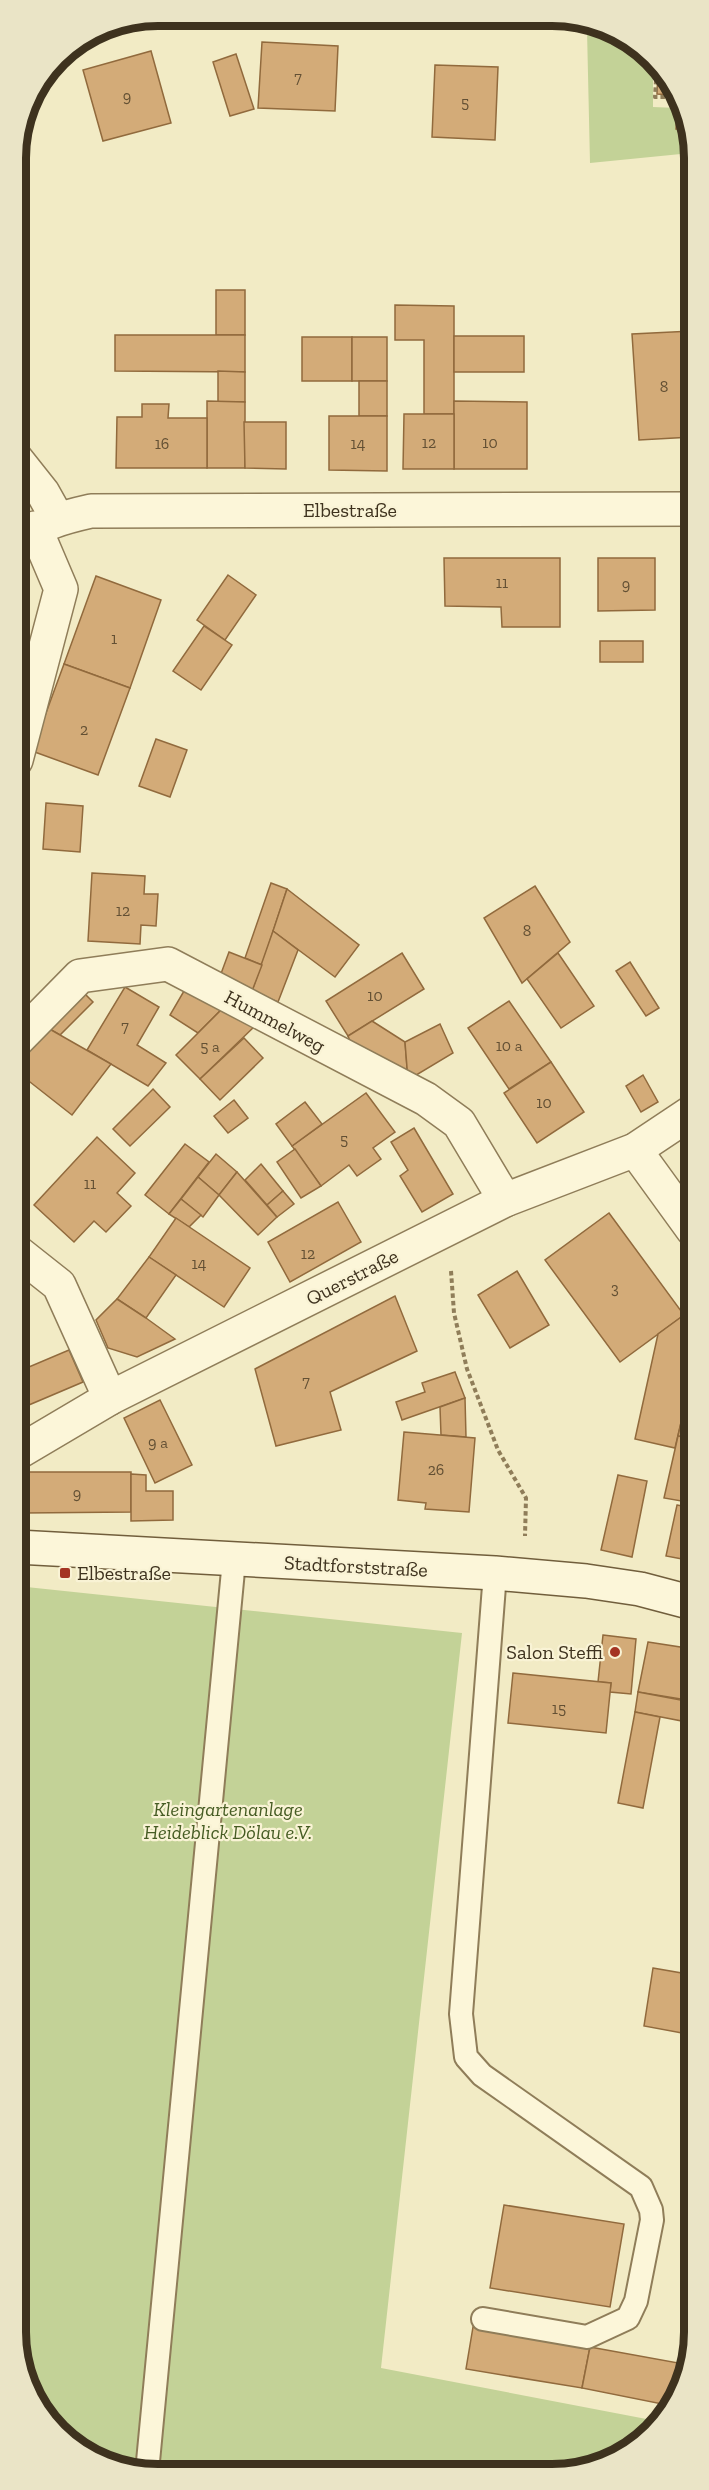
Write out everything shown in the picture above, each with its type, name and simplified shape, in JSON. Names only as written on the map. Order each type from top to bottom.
[{"type":"street","points":[[26,471],[44,493],[36,530],[61,589],[26,722]]},
{"type":"street","name":"Elbestraße","points":[[36,530],[91,511],[684,509]]},
{"type":"street","name":"Hummelweg","points":[[26,1031],[80,976],[168,964],[426,1099],[459,1123],[506,1200]]},
{"type":"street","name":"Querstraße","points":[[26,1448],[110,1398],[506,1200],[635,1150],[684,1118]]},
{"type":"street","points":[[635,1150],[684,1217]]},
{"type":"street","points":[[26,1259],[59,1285],[110,1398]]},
{"type":"street","name":"Stadtforststraße","points":[[26,1548],[586,1581],[640,1589],[683,1600]]},
{"type":"lane","points":[[148,2464],[234,1560]]},
{"type":"lane","points":[[483,2319],[587,2337],[628,2318],[636,2301],[652,2220],[651,2210],[641,2187],[482,2075],[466,2057],[461,2014],[510,1575]]},
{"type":"path","points":[[656,77],[655,97],[669,97]]},
{"type":"path","points":[[455,1225],[451,1265],[454,1313],[467,1369],[498,1450],[526,1498],[510,1575]]},
{"type":"green space","points":[[587,30],[610,39],[625,48],[653,73],[653,107],[673,108],[677,117],[676,129],[681,131],[684,154],[590,163]]},
{"type":"green space","name":"Kleingartenanlage Heideblick Dölau e.V.","points":[[26,1587],[462,1633],[381,2368],[651,2420],[618,2447],[594,2458],[561,2464],[148,2464],[115,2458],[91,2447],[58,2420],[39,2391],[28,2359],[26,2333]]},
{"type":"building","points":[[262,42],[338,46],[335,111],[258,108]]},
{"type":"building","points":[[151,51],[171,123],[103,141],[83,70]]},
{"type":"building","points":[[236,54],[254,109],[230,116],[213,62]]},
{"type":"building","points":[[435,65],[498,67],[495,140],[432,137]]},
{"type":"building","points":[[658,79],[668,95],[657,94]]},
{"type":"building","points":[[677,117],[681,129],[676,129]]},
{"type":"building","points":[[216,290],[245,290],[245,335],[216,335]]},
{"type":"building","points":[[395,305],[454,306],[454,414],[424,414],[424,340],[395,340]]},
{"type":"building","points":[[684,331],[684,437],[639,440],[632,334]]},
{"type":"building","points":[[115,335],[245,335],[245,372],[115,371]]},
{"type":"building","points":[[454,336],[524,336],[524,372],[454,372]]},
{"type":"building","points":[[302,337],[352,337],[352,381],[302,381]]},
{"type":"building","points":[[352,337],[387,337],[387,381],[352,381]]},
{"type":"building","points":[[218,371],[245,372],[245,402],[218,402]]},
{"type":"building","points":[[359,381],[387,381],[387,416],[359,416]]},
{"type":"building","points":[[207,401],[245,402],[245,468],[207,468]]},
{"type":"building","points":[[454,401],[527,402],[527,469],[454,469]]},
{"type":"building","points":[[142,404],[169,404],[168,418],[207,418],[207,468],[116,468],[117,417],[142,417]]},
{"type":"building","points":[[404,414],[454,414],[454,469],[403,469]]},
{"type":"building","points":[[329,416],[387,416],[387,471],[329,470]]},
{"type":"building","points":[[244,422],[286,422],[286,469],[245,468]]},
{"type":"building","points":[[444,558],[560,558],[560,627],[502,627],[501,607],[445,606]]},
{"type":"building","points":[[598,558],[655,558],[655,610],[598,611]]},
{"type":"building","points":[[228,575],[256,595],[225,640],[197,620]]},
{"type":"building","points":[[96,576],[161,600],[130,688],[64,664]]},
{"type":"building","points":[[204,626],[232,645],[201,690],[173,671]]},
{"type":"building","points":[[600,641],[643,641],[643,662],[600,662]]},
{"type":"building","points":[[64,664],[130,688],[98,775],[32,751]]},
{"type":"building","points":[[156,739],[187,750],[170,797],[139,786]]},
{"type":"building","points":[[46,803],[83,806],[80,852],[43,849]]},
{"type":"building","points":[[92,873],[145,876],[144,894],[158,894],[156,926],[141,925],[140,944],[88,941]]},
{"type":"building","points":[[271,883],[287,889],[262,965],[245,958]]},
{"type":"building","points":[[535,886],[570,942],[522,983],[484,918]]},
{"type":"building","points":[[287,889],[359,945],[335,977],[273,931]]},
{"type":"building","points":[[273,931],[298,950],[278,1002],[252,991]]},
{"type":"building","points":[[229,952],[262,965],[252,991],[219,979]]},
{"type":"building","points":[[402,953],[424,989],[348,1036],[326,1001]]},
{"type":"building","points":[[558,953],[594,1006],[561,1028],[527,979]]},
{"type":"building","points":[[630,962],[659,1008],[646,1016],[616,971]]},
{"type":"building","points":[[125,987],[159,1007],[137,1045],[166,1063],[148,1086],[87,1050]]},
{"type":"building","points":[[82,991],[93,1002],[60,1035],[46,1027]]},
{"type":"building","points":[[184,991],[223,1008],[198,1033],[170,1015]]},
{"type":"building","points":[[509,1001],[551,1062],[509,1089],[468,1028]]},
{"type":"building","points":[[223,1008],[258,1023],[200,1079],[176,1055]]},
{"type":"building","points":[[372,1021],[405,1042],[408,1080],[353,1049],[348,1036]]},
{"type":"building","points":[[440,1024],[453,1053],[408,1080],[405,1042]]},
{"type":"building","points":[[46,1027],[111,1064],[72,1115],[26,1079],[26,1052]]},
{"type":"building","points":[[244,1038],[263,1058],[220,1100],[200,1079]]},
{"type":"building","points":[[551,1062],[584,1112],[537,1143],[504,1093]]},
{"type":"building","points":[[643,1075],[658,1102],[641,1112],[626,1086]]},
{"type":"building","points":[[153,1089],[170,1107],[130,1146],[113,1129]]},
{"type":"building","points":[[366,1093],[395,1132],[373,1148],[381,1159],[357,1176],[349,1165],[321,1186],[292,1146]]},
{"type":"building","points":[[234,1100],[248,1118],[228,1133],[214,1116]]},
{"type":"building","points":[[305,1102],[322,1124],[292,1146],[276,1124]]},
{"type":"building","points":[[414,1128],[453,1194],[422,1212],[400,1176],[408,1170],[391,1142]]},
{"type":"building","points":[[97,1137],[135,1173],[117,1193],[131,1206],[106,1232],[94,1221],[74,1242],[34,1205]]},
{"type":"building","points":[[185,1144],[209,1162],[169,1214],[145,1195]]},
{"type":"building","points":[[295,1149],[321,1186],[301,1198],[277,1162]]},
{"type":"building","points":[[216,1154],[237,1172],[219,1195],[198,1177]]},
{"type":"building","points":[[261,1164],[283,1191],[267,1205],[245,1180]]},
{"type":"building","points":[[237,1172],[277,1217],[258,1235],[219,1195]]},
{"type":"building","points":[[198,1177],[219,1195],[203,1217],[181,1199]]},
{"type":"building","points":[[283,1191],[294,1204],[277,1217],[267,1205]]},
{"type":"building","points":[[181,1199],[201,1215],[189,1227],[169,1214]]},
{"type":"building","points":[[338,1202],[361,1242],[290,1282],[268,1242]]},
{"type":"building","points":[[609,1213],[683,1315],[620,1362],[545,1260]]},
{"type":"building","points":[[176,1218],[250,1268],[224,1307],[149,1257]]},
{"type":"building","points":[[149,1257],[176,1275],[146,1318],[117,1299]]},
{"type":"building","points":[[517,1271],[549,1325],[510,1348],[478,1295]]},
{"type":"building","points":[[395,1296],[417,1351],[330,1392],[341,1430],[276,1446],[255,1369]]},
{"type":"building","points":[[117,1299],[175,1339],[137,1357],[108,1348],[96,1320]]},
{"type":"building","points":[[683,1315],[683,1412],[675,1448],[635,1439],[658,1334]]},
{"type":"building","points":[[69,1350],[83,1382],[26,1406],[26,1368]]},
{"type":"building","points":[[455,1372],[465,1398],[402,1420],[396,1402],[425,1392],[422,1383]]},
{"type":"building","points":[[465,1398],[466,1437],[441,1435],[440,1407]]},
{"type":"building","points":[[160,1400],[192,1465],[155,1483],[124,1418]]},
{"type":"building","points":[[683,1412],[683,1437],[678,1436]]},
{"type":"building","points":[[404,1432],[475,1438],[469,1512],[425,1509],[426,1503],[398,1500]]},
{"type":"building","points":[[678,1436],[683,1437],[683,1501],[664,1498]]},
{"type":"building","points":[[26,1472],[131,1472],[131,1512],[26,1513]]},
{"type":"building","points":[[131,1474],[146,1475],[146,1491],[173,1491],[173,1520],[131,1521]]},
{"type":"building","points":[[618,1475],[647,1481],[632,1557],[601,1550]]},
{"type":"building","points":[[677,1505],[683,1506],[683,1559],[666,1556]]},
{"type":"building","points":[[603,1635],[636,1639],[631,1694],[610,1692],[611,1683],[598,1682]]},
{"type":"building","points":[[648,1642],[683,1647],[683,1699],[638,1692]]},
{"type":"building","points":[[513,1673],[611,1683],[606,1733],[508,1723]]},
{"type":"building","points":[[638,1692],[683,1700],[682,1721],[635,1712]]},
{"type":"building","points":[[635,1712],[660,1717],[643,1808],[618,1803]]},
{"type":"building","points":[[653,1968],[683,1973],[683,2033],[644,2026]]},
{"type":"building","points":[[504,2205],[624,2224],[610,2307],[490,2288]]},
{"type":"building","points":[[473,2327],[590,2347],[582,2388],[466,2369]]},
{"type":"building","points":[[590,2347],[680,2363],[662,2404],[582,2388]]},
{"type":"place","name":"Elbestraße","points":[[65,1573]]},
{"type":"place","name":"Salon Steffi","points":[[615,1652]]}]
